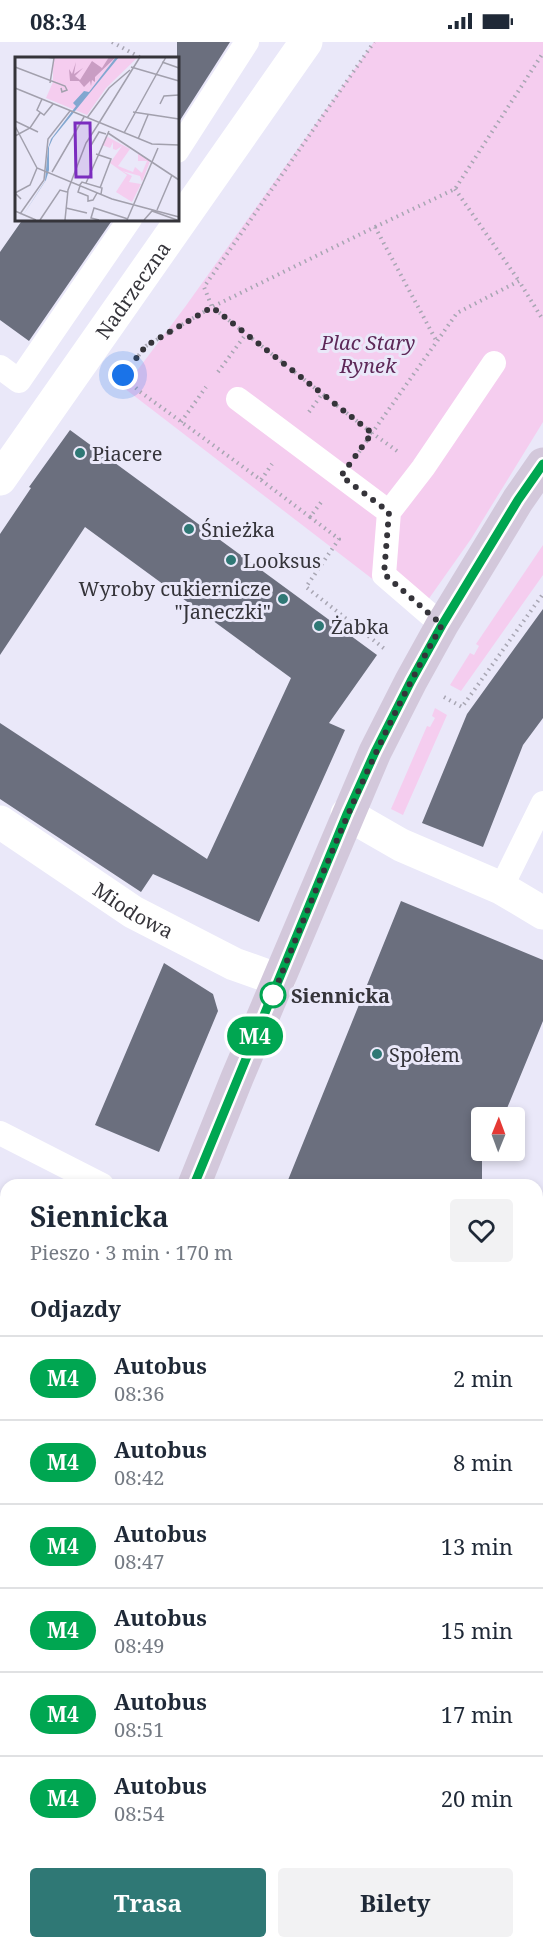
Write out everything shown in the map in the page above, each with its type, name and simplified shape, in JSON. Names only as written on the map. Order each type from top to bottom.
[{"type":"main road","points":[[196,1179],[347,814],[395,711],[442,625],[518,500],[543,464]]},
{"type":"street","name":"Nadrzeczna","points":[[0,479],[306,42]]},
{"type":"street","points":[[347,814],[401,845],[501,888],[543,913]]},
{"type":"street","name":"Miodowa","points":[[0,822],[132,912],[234,964],[279,981]]},
{"type":"lane","points":[[178,149],[247,42]]},
{"type":"lane","points":[[0,367],[19,381],[129,220]]},
{"type":"lane","points":[[442,625],[384,574],[389,512],[423,468],[494,363]]},
{"type":"lane","points":[[238,399],[389,512]]},
{"type":"lane","points":[[501,888],[543,803]]},
{"type":"lane","points":[[0,1133],[90,1179]]},
{"type":"path","points":[[112,42],[139,57]]},
{"type":"path","points":[[374,42],[204,287],[212,307],[372,433],[423,468]]},
{"type":"path","points":[[88,352],[123,375],[146,346],[212,307],[455,189],[543,53]]},
{"type":"path","points":[[455,189],[519,281],[543,320]]},
{"type":"path","points":[[375,227],[437,342]]},
{"type":"path","points":[[310,517],[457,313],[519,281]]},
{"type":"path","points":[[261,480],[339,539],[306,587],[388,652],[384,659]]},
{"type":"green space","name":"Plac Stary Rynek","points":[[374,42],[543,42],[543,422],[471,539],[418,614],[124,388],[185,307]]},
{"type":"green space","points":[[543,545],[543,575],[461,691],[450,685],[470,653],[474,655],[479,646],[476,644]]},
{"type":"green space","points":[[435,708],[447,715],[403,815],[391,809],[427,726],[430,727],[435,718],[432,716]]},
{"type":"building","points":[[177,42],[230,42],[178,123],[178,57]]},
{"type":"building","points":[[22,220],[112,220],[29,341],[0,320],[0,252]]},
{"type":"building","points":[[70,430],[377,655],[329,723],[345,730],[259,922],[153,874],[141,892],[0,799],[0,723],[207,859],[291,678],[85,527],[0,655],[0,534],[31,488],[29,487]]},
{"type":"building","points":[[543,609],[543,718],[523,745],[483,847],[422,823],[467,714]]},
{"type":"building","points":[[401,901],[543,960],[543,1021],[508,1107],[471,1107],[471,1161],[482,1161],[482,1179],[288,1179]]},
{"type":"building","points":[[164,963],[213,994],[218,1011],[159,1152],[95,1125]]},
{"type":"bus line","name":"M4","points":[[196,1179],[347,814],[375,752],[411,681],[482,556],[543,464]]},
{"type":"place","name":"Piacere","points":[[80,453]]},
{"type":"place","name":"Śnieżka","points":[[189,529]]},
{"type":"place","name":"Looksus","points":[[231,560]]},
{"type":"place","name":"Wyroby cukiernicze \"Janeczki\"","points":[[283,599]]},
{"type":"place","name":"Żabka","points":[[319,626]]},
{"type":"place","name":"Siennicka","points":[[273,995]]},
{"type":"place","name":"Społem","points":[[377,1054]]},
{"type":"route","points":[[123,375],[146,346],[212,307],[372,433],[341,476],[389,512],[384,574],[442,625],[375,752],[347,814],[273,995]]}]
